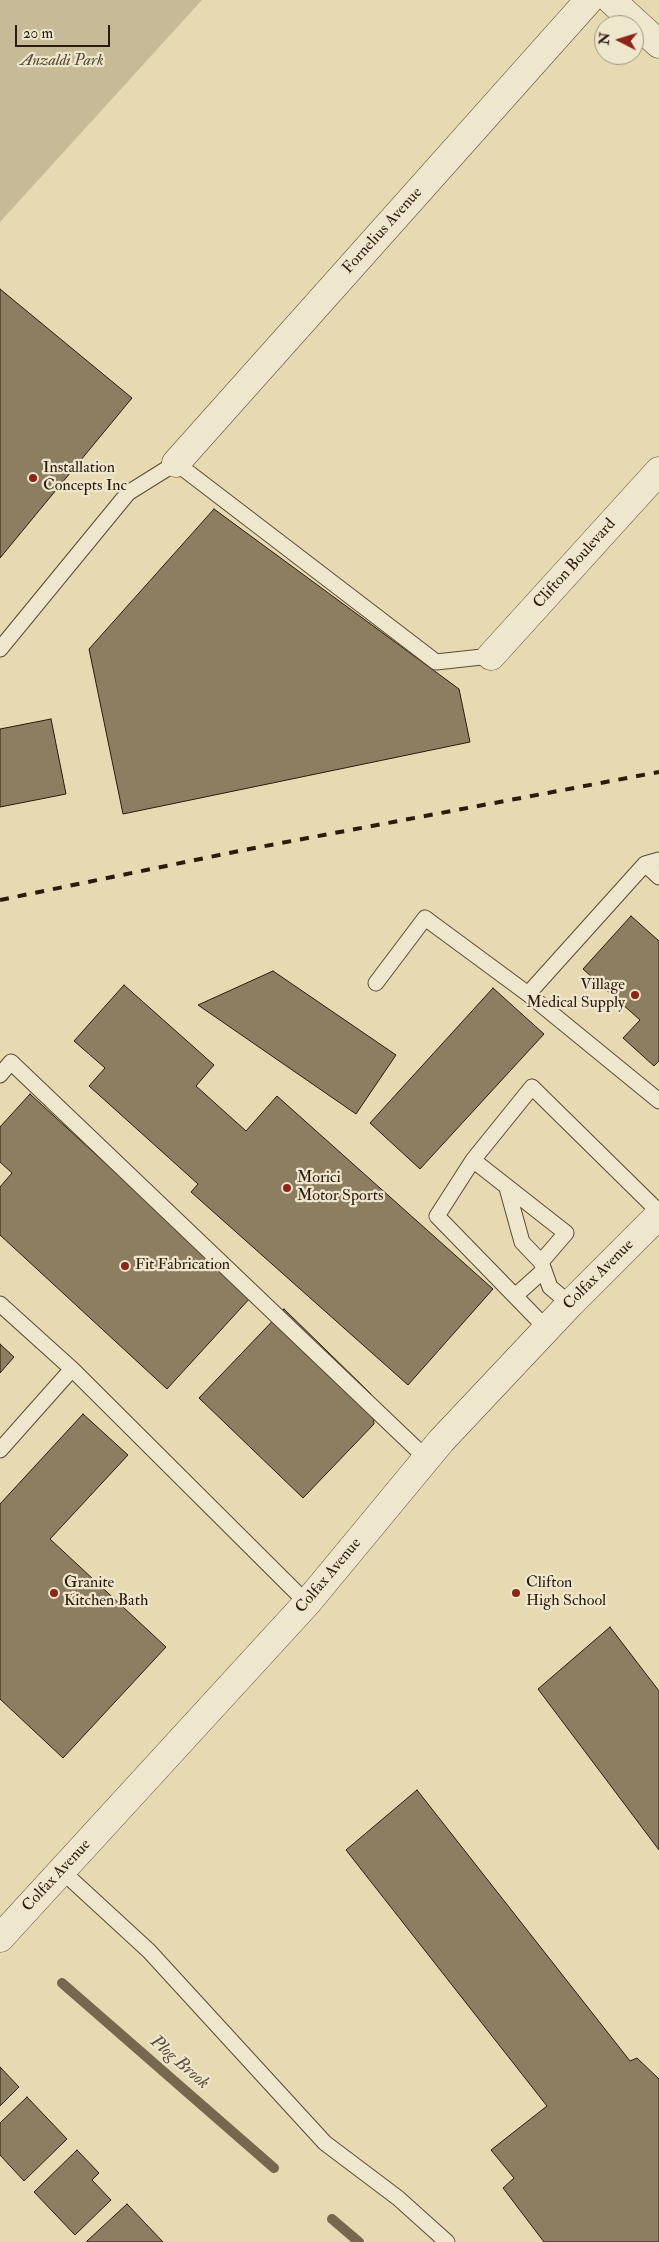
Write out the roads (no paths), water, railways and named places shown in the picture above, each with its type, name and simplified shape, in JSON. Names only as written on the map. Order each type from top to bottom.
[{"type":"street","name":"Fornelius Avenue","points":[[176,463],[589,0]]},
{"type":"street","points":[[610,0],[659,44]]},
{"type":"street","name":"Clifton Boulevard","points":[[491,656],[659,471]]},
{"type":"street","name":"Colfax Avenue","points":[[0,1938],[307,1603],[427,1459],[570,1304],[659,1214]]},
{"type":"lane","points":[[0,649],[128,493],[176,463],[436,662],[491,656]]},
{"type":"lane","points":[[528,994],[652,862],[659,877]]},
{"type":"lane","points":[[376,983],[425,918],[528,994],[659,1101]]},
{"type":"lane","points":[[0,1075],[11,1062],[427,1459]]},
{"type":"lane","points":[[547,1329],[437,1216],[473,1160],[532,1087],[659,1214]]},
{"type":"lane","points":[[473,1160],[566,1234],[543,1266],[515,1296]]},
{"type":"lane","points":[[507,1188],[522,1242],[543,1266],[550,1287],[570,1304]]},
{"type":"lane","points":[[0,1304],[72,1370],[307,1603]]},
{"type":"lane","points":[[0,1450],[72,1370]]},
{"type":"lane","points":[[62,1871],[149,1951],[325,2143],[398,2198],[447,2242]]},
{"type":"waterway","name":"Plog Brook","points":[[62,1983],[274,2168]]},
{"type":"waterway","name":"Plog Brook","points":[[332,2219],[359,2242]]},
{"type":"railway","points":[[0,900],[244,850],[659,772]]},
{"type":"place","name":"Installation Concepts Inc","points":[[33,478]]},
{"type":"place","name":"Village Medical Supply","points":[[635,995]]},
{"type":"place","name":"Morici Motor Sports","points":[[287,1188]]},
{"type":"place","name":"Fit Fabrication","points":[[125,1266]]},
{"type":"place","name":"Granite Kitchen Bath","points":[[54,1593]]},
{"type":"place","name":"Clifton High School","points":[[516,1593]]},
{"type":"park label","name":"Anzaldi Park","points":[[62,62]]}]
